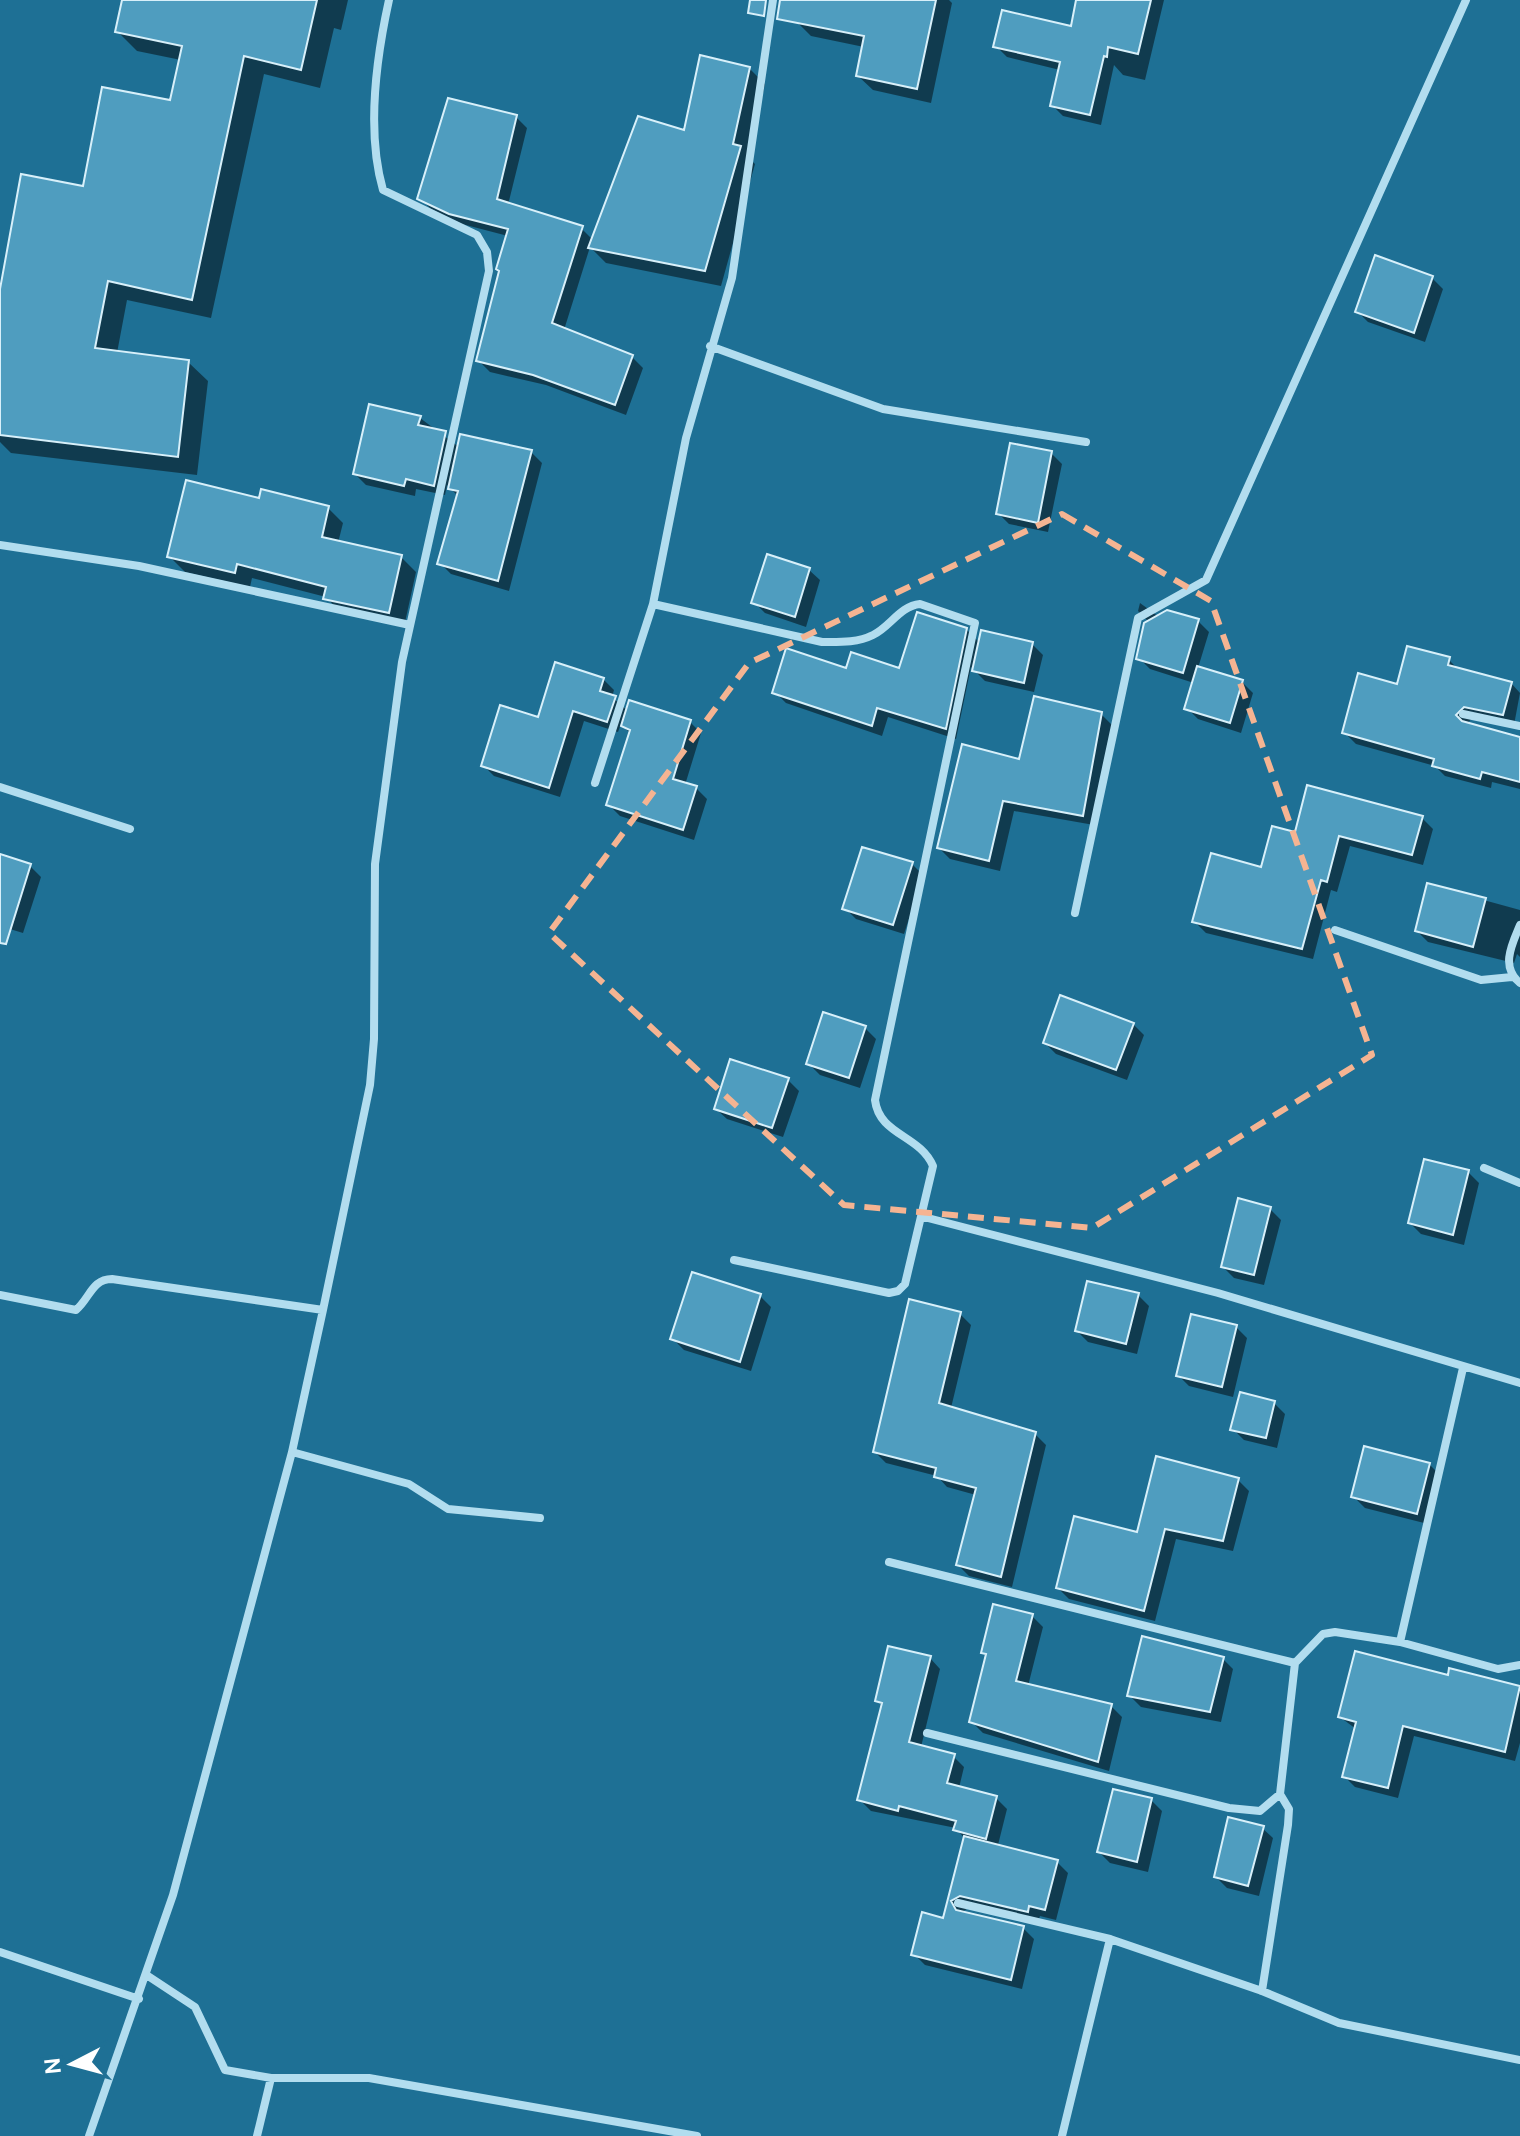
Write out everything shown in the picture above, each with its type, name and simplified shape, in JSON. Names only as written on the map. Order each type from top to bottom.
[{"type":"street","points":[[89,2136],[148,1976],[173,1895],[292,1452],[323,1310],[370,1085],[374,1039],[375,864],[410,625],[489,271],[487,252],[477,235],[383,190],[378,172],[375,102],[380,40],[389,0]]},
{"type":"street","points":[[595,783],[653,604],[686,438],[732,278],[773,0]]},
{"type":"street","points":[[1075,913],[1138,618],[1206,580],[1466,0]]},
{"type":"street","points":[[710,346],[883,409],[1086,442]]},
{"type":"street","points":[[0,545],[139,566],[410,625]]},
{"type":"street","points":[[653,604],[822,642],[847,642],[874,635],[910,605],[920,604],[975,623],[875,1100],[877,1113],[884,1124],[918,1145],[929,1155],[933,1166],[924,1217],[905,1284],[889,1293],[734,1260]]},
{"type":"street","points":[[1463,714],[1520,726]]},
{"type":"street","points":[[0,787],[130,829]]},
{"type":"street","points":[[1335,930],[1481,980],[1516,980],[1510,956],[1520,925]]},
{"type":"street","points":[[1484,1168],[1520,1183]]},
{"type":"street","points":[[924,1217],[1302,1317],[1520,1383]]},
{"type":"street","points":[[0,1295],[76,1310],[95,1284],[102,1279],[112,1279],[323,1310]]},
{"type":"street","points":[[1400,1642],[1463,1368]]},
{"type":"street","points":[[292,1452],[409,1484],[448,1509],[540,1518]]},
{"type":"street","points":[[889,1562],[1295,1663]]},
{"type":"street","points":[[1262,1991],[1288,1825],[1289,1809],[1280,1794],[1295,1663],[1323,1634],[1335,1632],[1400,1642],[1498,1669],[1520,1665]]},
{"type":"street","points":[[927,1733],[1244,1811],[1260,1811],[1280,1794]]},
{"type":"street","points":[[958,1903],[1110,1939],[1262,1991],[1339,2023],[1520,2060]]},
{"type":"street","points":[[1062,2136],[1110,1939]]},
{"type":"street","points":[[0,1952],[139,1999]]},
{"type":"street","points":[[148,1976],[195,2007],[225,2070],[271,2078],[369,2078],[697,2136]]},
{"type":"street","points":[[257,2136],[271,2078]]},
{"type":"highlighted area","points":[[1062,514],[1211,601],[1372,1055],[1092,1228],[844,1205],[549,933],[749,663]]},
{"type":"building","points":[[122,0],[317,0],[301,70],[244,56],[192,300],[108,281],[95,348],[189,360],[178,457],[0,435],[0,289],[21,174],[83,186],[102,87],[170,100],[182,46],[115,32]]},
{"type":"building","points":[[750,0],[766,0],[764,16],[748,13]]},
{"type":"building","points":[[780,0],[936,0],[917,89],[856,76],[864,36],[777,19]]},
{"type":"building","points":[[1076,0],[1151,0],[1138,54],[1108,47],[1090,115],[1050,106],[1060,62],[993,47],[1002,10],[1071,26]]},
{"type":"building","points":[[700,55],[750,67],[733,144],[741,146],[705,271],[588,248],[638,116],[684,130]]},
{"type":"building","points":[[448,98],[517,115],[497,199],[583,226],[552,323],[633,355],[615,405],[533,375],[476,361],[508,229],[449,214],[417,199]]},
{"type":"building","points":[[1375,255],[1433,276],[1414,333],[1355,312]]},
{"type":"building","points":[[369,404],[421,416],[418,425],[446,431],[434,486],[406,479],[404,486],[353,474]]},
{"type":"building","points":[[460,434],[532,450],[498,581],[437,564],[458,491],[448,489]]},
{"type":"building","points":[[1010,443],[1052,451],[1038,523],[996,514]]},
{"type":"building","points":[[186,480],[259,498],[261,489],[329,506],[322,537],[402,555],[389,613],[323,599],[326,587],[237,564],[235,573],[167,557]]},
{"type":"building","points":[[767,554],[810,568],[795,617],[751,603]]},
{"type":"building","points":[[1167,610],[1199,619],[1183,673],[1136,659],[1144,623]]},
{"type":"building","points":[[917,612],[967,628],[946,729],[877,708],[872,726],[772,693],[786,648],[846,668],[851,652],[899,668]]},
{"type":"building","points":[[981,630],[1033,642],[1024,683],[972,671]]},
{"type":"building","points":[[1407,646],[1450,657],[1448,665],[1512,682],[1503,715],[1464,707],[1456,715],[1462,721],[1520,737],[1520,782],[1482,772],[1480,779],[1432,766],[1434,759],[1342,733],[1358,673],[1397,684]]},
{"type":"building","points":[[555,662],[604,678],[600,691],[616,696],[607,722],[573,711],[549,788],[481,766],[500,705],[538,717]]},
{"type":"building","points":[[1197,666],[1243,680],[1230,723],[1184,709]]},
{"type":"building","points":[[1034,696],[1102,712],[1083,816],[1003,801],[989,861],[937,848],[962,744],[1019,759]]},
{"type":"building","points":[[629,700],[691,720],[673,779],[697,786],[683,830],[606,805],[630,730],[621,726]]},
{"type":"building","points":[[1307,785],[1423,816],[1412,855],[1339,836],[1327,882],[1321,880],[1302,949],[1192,922],[1211,853],[1261,867],[1272,826],[1295,832]]},
{"type":"building","points":[[862,847],[913,862],[893,925],[842,909]]},
{"type":"building","points":[[0,854],[31,864],[6,944],[0,943]]},
{"type":"building","points":[[1427,883],[1486,898],[1473,947],[1415,931]]},
{"type":"building","points":[[1060,995],[1134,1023],[1116,1070],[1043,1043]]},
{"type":"building","points":[[823,1012],[866,1026],[849,1078],[806,1064]]},
{"type":"building","points":[[730,1059],[789,1078],[772,1128],[714,1109]]},
{"type":"building","points":[[1424,1159],[1469,1170],[1453,1235],[1408,1223]]},
{"type":"building","points":[[1238,1198],[1271,1207],[1254,1275],[1221,1267]]},
{"type":"building","points":[[692,1272],[761,1294],[740,1362],[670,1339]]},
{"type":"building","points":[[1087,1281],[1139,1293],[1126,1344],[1075,1331]]},
{"type":"building","points":[[909,1299],[961,1312],[939,1403],[1036,1432],[1001,1577],[956,1565],[976,1488],[934,1477],[936,1468],[873,1452]]},
{"type":"building","points":[[1191,1314],[1237,1325],[1222,1387],[1176,1376]]},
{"type":"building","points":[[1240,1392],[1275,1401],[1266,1438],[1230,1430]]},
{"type":"building","points":[[1364,1446],[1430,1463],[1417,1514],[1351,1497]]},
{"type":"building","points":[[1156,1456],[1239,1478],[1223,1541],[1165,1529],[1144,1611],[1056,1588],[1074,1516],[1137,1532]]},
{"type":"building","points":[[993,1604],[1033,1614],[1016,1681],[1112,1704],[1098,1762],[969,1722],[986,1654],[981,1653]]},
{"type":"building","points":[[1142,1636],[1224,1657],[1210,1712],[1127,1696]]},
{"type":"building","points":[[888,1646],[931,1656],[909,1742],[955,1754],[947,1783],[997,1796],[986,1839],[953,1830],[956,1821],[899,1806],[898,1811],[857,1800],[882,1703],[875,1701]]},
{"type":"building","points":[[1355,1651],[1448,1675],[1449,1668],[1520,1686],[1505,1752],[1403,1726],[1388,1788],[1342,1777],[1356,1722],[1338,1717]]},
{"type":"building","points":[[1113,1789],[1152,1798],[1137,1862],[1097,1852]]},
{"type":"building","points":[[1228,1817],[1264,1826],[1248,1886],[1214,1877]]},
{"type":"building","points":[[964,1836],[1058,1860],[1045,1910],[1029,1906],[1028,1912],[960,1896],[951,1901],[956,1910],[1024,1926],[1011,1980],[911,1955],[922,1912],[943,1918]]}]
